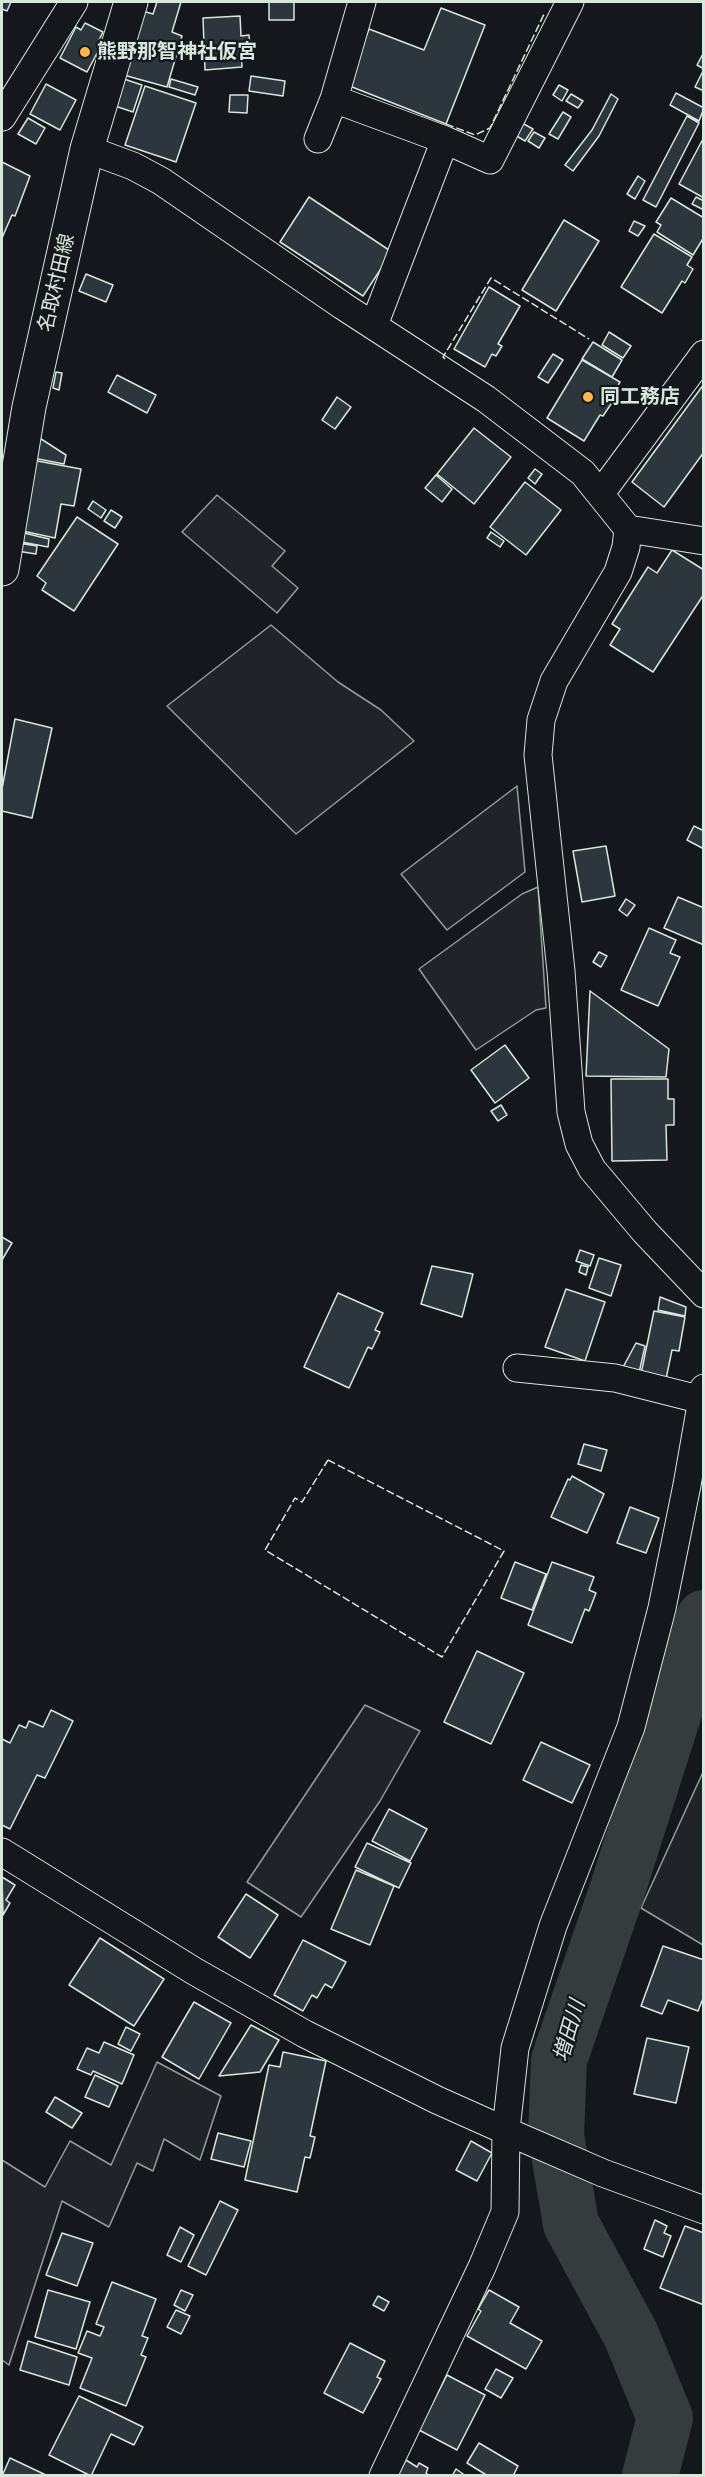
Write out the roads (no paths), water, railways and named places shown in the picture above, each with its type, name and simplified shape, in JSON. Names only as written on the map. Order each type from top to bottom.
[{"type":"main road","name":"名取村田線","points":[[2,569],[29,408],[87,149],[131,2]]},
{"type":"street","points":[[2,117],[74,2]]},
{"type":"street","points":[[318,139],[334,99],[362,2]]},
{"type":"street","points":[[334,99],[445,140],[490,160],[570,2]]},
{"type":"street","points":[[374,326],[445,140]]},
{"type":"street","points":[[87,149],[133,166],[161,181],[486,399],[583,473],[628,529],[626,547],[618,572],[554,681],[542,720],[539,743],[539,767],[561,971],[571,1112],[579,1144],[592,1169],[645,1232],[704,1294]]},
{"type":"street","points":[[601,493],[704,354]]},
{"type":"street","points":[[628,529],[704,541]]},
{"type":"street","points":[[382,2475],[482,2267],[505,2212],[514,2134],[516,2048],[554,1926],[631,1727],[662,1608],[703,1394],[615,1377],[517,1368]]},
{"type":"street","points":[[2,1852],[194,1971],[305,2034],[437,2100],[514,2134],[603,2173],[704,2210]]},
{"type":"waterway","name":"増田川","points":[[650,2476],[665,2418],[631,2335],[571,2224],[556,2136],[559,2060],[617,1891],[704,1618]]},
{"type":"place","name":"熊野那智神社仮宮","points":[[85,52]]},
{"type":"place","name":"同工務店","points":[[588,397]]}]
